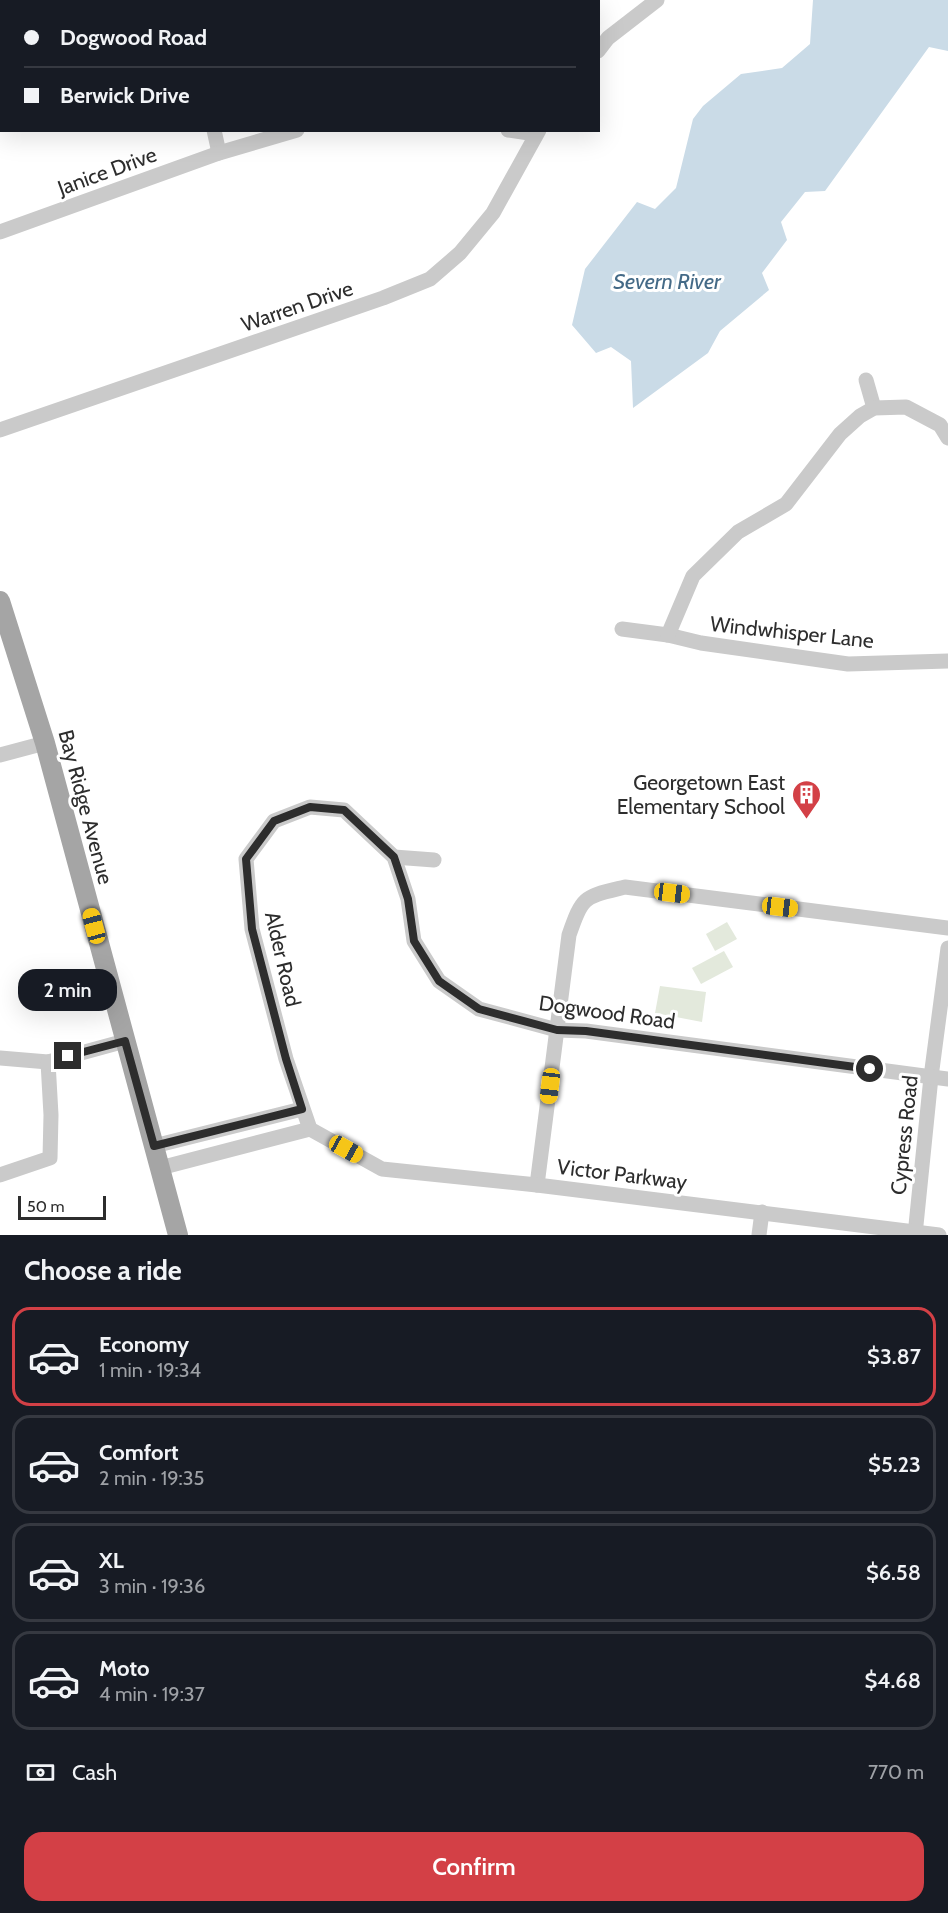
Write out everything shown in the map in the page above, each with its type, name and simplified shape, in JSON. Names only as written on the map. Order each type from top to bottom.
[{"type":"main road","name":"Bay Ridge Avenue","points":[[0,601],[45,742],[178,1235]]},
{"type":"street","points":[[600,48],[608,38],[657,0]]},
{"type":"street","points":[[214,132],[219,153]]},
{"type":"street","name":"Janice Drive","points":[[0,232],[219,153],[290,132]]},
{"type":"street","name":"Warren Drive","points":[[0,430],[383,298],[430,279],[460,253],[493,213],[537,132]]},
{"type":"street","points":[[866,380],[874,408],[906,407],[940,425],[948,438]]},
{"type":"street","name":"Windwhisper Lane","points":[[668,635],[693,576],[738,532],[786,504],[840,434],[860,416],[874,408]]},
{"type":"street","name":"Windwhisper Lane","points":[[622,629],[848,664],[948,661]]},
{"type":"street","points":[[0,755],[45,742]]},
{"type":"street","name":"Alder Road","points":[[302,1109],[286,1059],[252,929],[246,859],[274,821],[310,807],[344,810],[368,831]]},
{"type":"street","name":"Dogwood Road","points":[[368,831],[394,857],[408,899],[414,941],[439,981],[479,1009],[557,1030],[586,1031],[948,1079]]},
{"type":"street","points":[[394,857],[434,860]]},
{"type":"street","points":[[537,1185],[569,935],[579,905],[596,894],[625,887],[948,928]]},
{"type":"street","name":"Cypress Road","points":[[915,1234],[931,1077],[942,1040],[948,948]]},
{"type":"street","points":[[0,1058],[48,1062],[125,1041]]},
{"type":"street","points":[[0,1175],[50,1158],[51,1115],[48,1062]]},
{"type":"street","points":[[154,1146],[302,1109],[310,1129],[160,1168]]},
{"type":"street","name":"Victor Parkway","points":[[310,1129],[382,1169],[537,1185],[762,1212],[915,1234],[939,1235]]},
{"type":"street","points":[[759,1235],[762,1212]]},
{"type":"shaded area","points":[[727,922],[737,939],[715,951],[706,934]]},
{"type":"shaded area","points":[[724,951],[733,967],[701,984],[692,968]]},
{"type":"shaded area","points":[[660,986],[706,992],[702,1022],[655,1013]]},
{"type":"water","name":"Severn River","points":[[813,0],[948,0],[948,51],[929,47],[825,191],[805,192],[781,222],[787,240],[762,273],[769,290],[720,331],[708,353],[633,408],[631,361],[611,347],[596,353],[572,325],[585,269],[637,202],[655,209],[676,188],[693,119],[703,106],[741,74],[782,68],[810,44]]},
{"type":"place","name":"Georgetown East Elementary School","points":[[806,820]]},
{"type":"route","points":[[68,1056],[125,1041],[154,1146],[302,1109],[286,1059],[252,929],[246,859],[274,821],[310,807],[344,810],[394,857],[408,899],[414,941],[439,981],[479,1009],[557,1030],[586,1031],[870,1069]]}]
